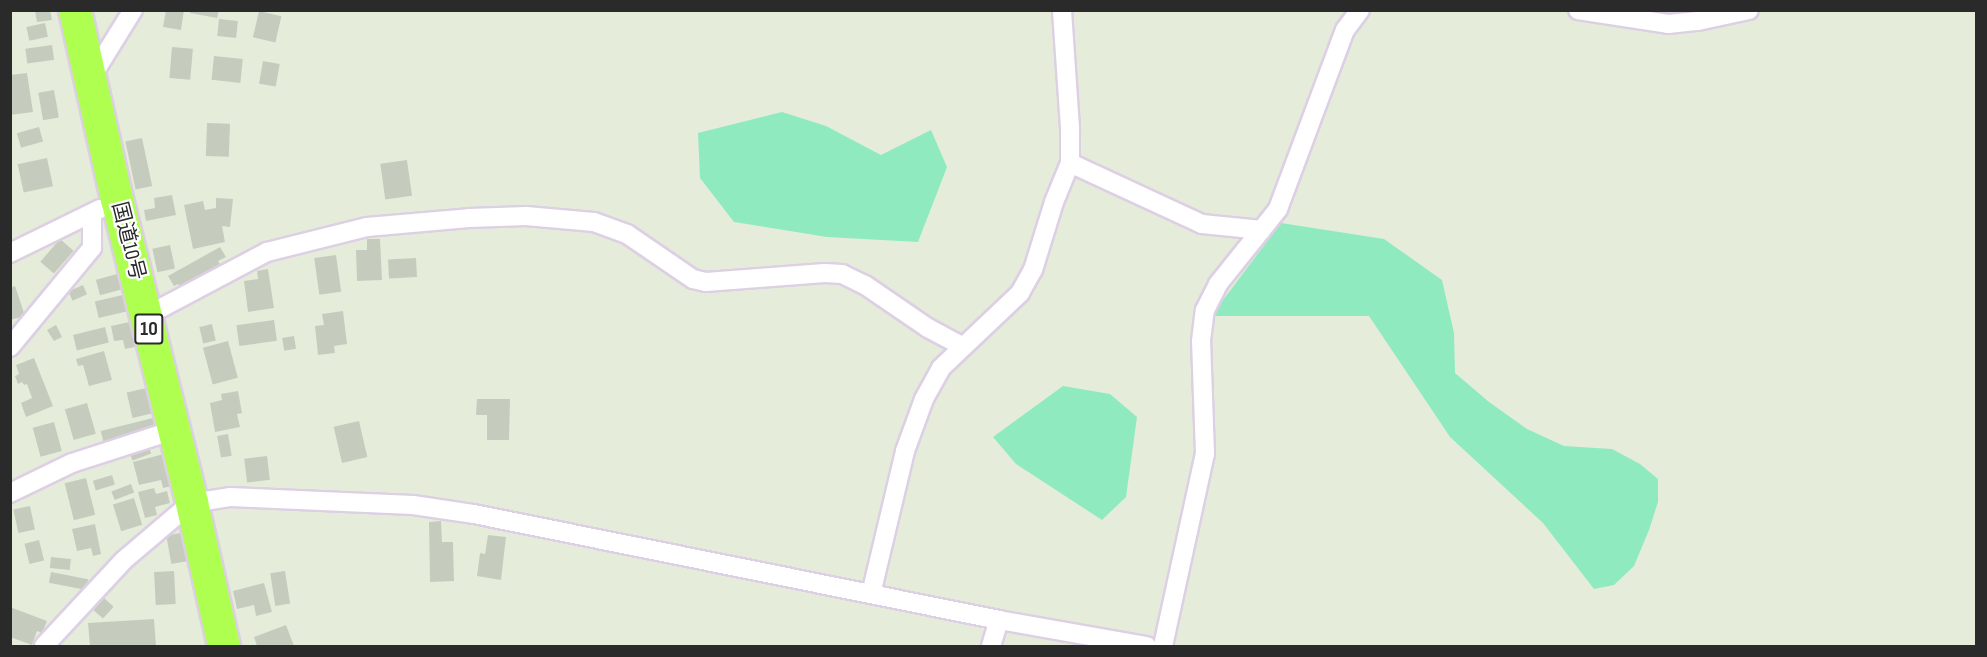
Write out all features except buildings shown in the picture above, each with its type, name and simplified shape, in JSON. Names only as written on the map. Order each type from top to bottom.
[{"type":"highway","name":"国道10号","points":[[75,10],[92,76],[104,207],[146,316],[224,646]]},
{"type":"street","points":[[92,76],[134,10]]},
{"type":"street","points":[[871,594],[912,426],[941,368],[1020,293],[1033,270],[1054,202],[1070,163],[1070,128],[1062,10]]},
{"type":"street","points":[[1163,646],[1205,454],[1201,341],[1205,309],[1218,284],[1278,209],[1345,30],[1360,10]]},
{"type":"street","points":[[1578,10],[1668,24],[1698,21],[1749,10]]},
{"type":"street","points":[[1070,163],[1187,219],[1202,224],[1262,230]]},
{"type":"street","points":[[10,253],[104,207]]},
{"type":"street","points":[[10,347],[92,248],[104,207]]},
{"type":"street","points":[[146,316],[267,252],[367,227],[469,218],[526,216],[594,222],[627,234],[685,274],[706,282],[825,273],[842,274],[865,285],[928,328],[962,346]]},
{"type":"street","points":[[10,493],[72,463],[174,430]]},
{"type":"street","points":[[44,646],[124,560],[192,503],[230,497],[412,505],[592,537],[999,620],[1070,640],[1148,646]]},
{"type":"street","points":[[991,646],[999,620]]},
{"type":"green space","points":[[782,112],[826,126],[881,155],[931,130],[947,167],[918,242],[827,237],[734,222],[700,178],[698,133]]},
{"type":"green space","points":[[1281,223],[1384,239],[1442,280],[1454,333],[1455,373],[1489,402],[1527,429],[1564,446],[1612,449],[1640,464],[1658,479],[1658,502],[1634,566],[1614,585],[1594,589],[1543,523],[1450,437],[1369,316],[1211,316]]},
{"type":"green space","points":[[1063,386],[1110,394],[1137,417],[1126,497],[1102,520],[1016,464],[993,437]]}]
